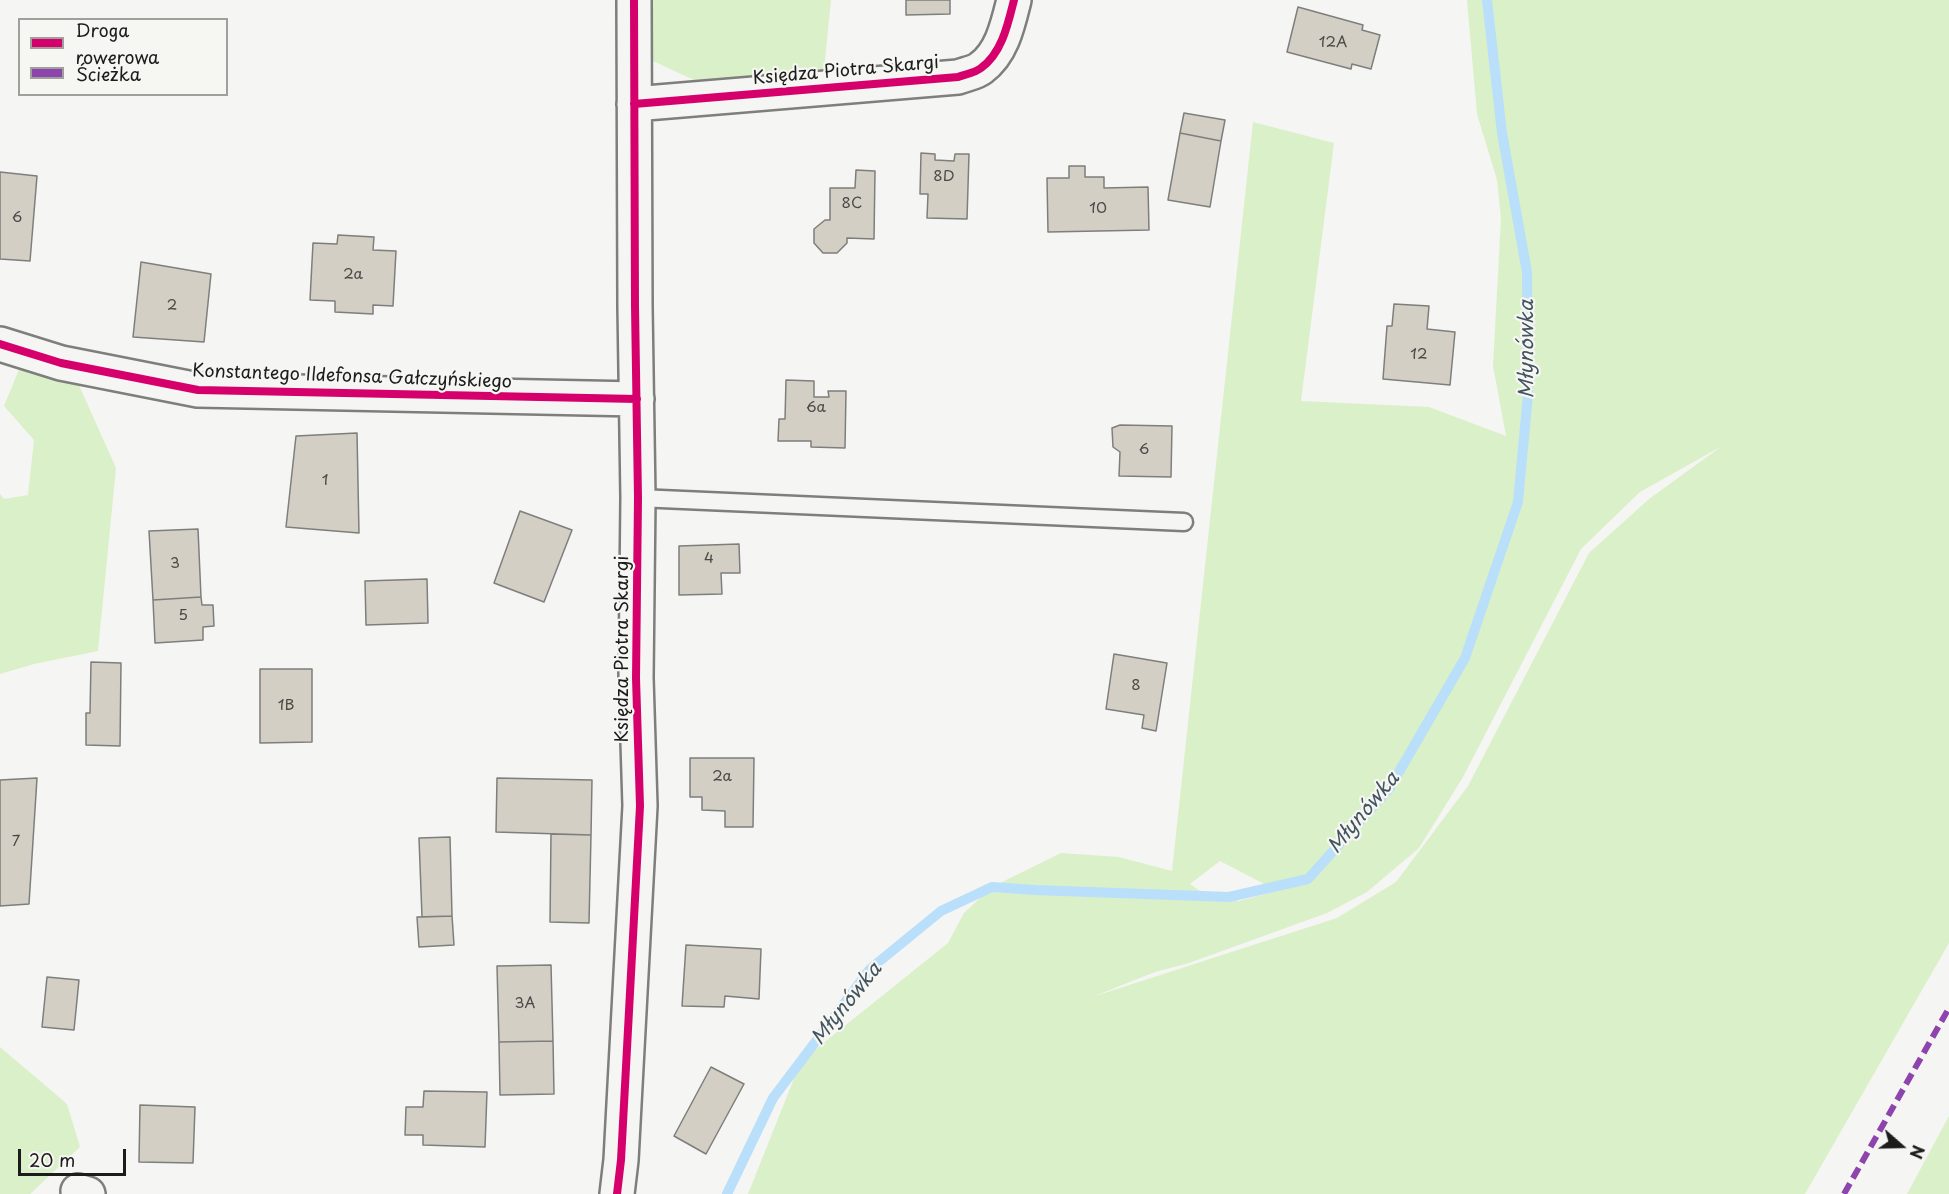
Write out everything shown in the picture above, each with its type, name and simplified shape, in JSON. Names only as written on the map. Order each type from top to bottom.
[{"type":"street","name":"Księdza Piotra Skargi","points":[[617,1194],[621,1160],[640,806],[636,678],[638,498],[634,0]]},
{"type":"street","name":"Księdza Piotra Skargi","points":[[634,104],[958,77],[980,69],[997,50],[1014,0]]},
{"type":"street","name":"Konstantego Ildefonsa Gałczyńskiego","points":[[0,344],[61,363],[198,390],[637,399]]},
{"type":"lane","points":[[638,498],[1184,522]]},
{"type":"green space","points":[[653,0],[831,0],[824,70],[696,81],[653,61]]},
{"type":"green space","points":[[1467,0],[1949,0],[1949,943],[1805,1194],[748,1194],[801,1061],[948,943],[964,913],[992,887],[1061,853],[1119,857],[1172,871],[1253,122],[1334,143],[1301,401],[1429,407],[1506,436],[1493,366],[1501,218],[1497,180],[1477,114]],"holes":[[[1722,446],[1649,499],[1589,553],[1468,786],[1396,882],[1337,918],[1092,997],[1155,972],[1189,963],[1327,913],[1367,892],[1419,848],[1463,777],[1581,549],[1640,492]],[[1220,861],[1276,890],[1277,891],[1239,901],[1203,893],[1190,884]]]},
{"type":"green space","points":[[20,367],[78,383],[116,468],[98,651],[34,664],[0,674],[0,494],[4,499],[28,495],[34,440],[4,406]]},
{"type":"green space","points":[[0,1047],[67,1104],[80,1147],[30,1194],[0,1194]]},
{"type":"green space","points":[[1949,1116],[1949,1194],[1907,1194]]},
{"type":"building","points":[[906,0],[950,0],[950,14],[906,15]]},
{"type":"building","points":[[1298,7],[1363,25],[1362,30],[1380,35],[1371,69],[1352,64],[1351,69],[1287,52]]},
{"type":"building","points":[[1184,113],[1225,120],[1221,141],[1180,133]]},
{"type":"building","points":[[1180,133],[1221,141],[1210,207],[1168,200]]},
{"type":"building","points":[[921,153],[935,154],[935,160],[954,161],[955,154],[969,154],[967,219],[927,218],[928,194],[920,194]]},
{"type":"building","points":[[1069,166],[1085,166],[1085,177],[1104,177],[1104,188],[1148,187],[1149,230],[1048,232],[1047,178],[1069,178]]},
{"type":"building","points":[[856,170],[875,171],[874,239],[847,238],[847,243],[837,253],[823,253],[814,243],[814,229],[825,220],[830,220],[830,188],[855,188]]},
{"type":"building","points":[[0,172],[37,176],[30,261],[0,259]]},
{"type":"building","points":[[338,235],[374,237],[373,250],[396,251],[393,306],[373,305],[373,314],[335,312],[335,301],[310,300],[313,243],[337,244]]},
{"type":"building","points":[[141,262],[211,274],[204,342],[133,337]]},
{"type":"building","points":[[1394,304],[1429,306],[1427,329],[1455,332],[1450,385],[1383,379],[1387,326],[1392,326]]},
{"type":"building","points":[[786,380],[814,381],[814,397],[829,397],[828,391],[846,391],[845,448],[811,447],[811,441],[778,441],[779,419],[785,419]]},
{"type":"building","points":[[1120,425],[1172,426],[1171,477],[1119,476],[1120,452],[1113,447],[1112,428]]},
{"type":"building","points":[[357,433],[359,533],[286,527],[296,436]]},
{"type":"building","points":[[520,511],[572,530],[544,602],[494,583]]},
{"type":"building","points":[[198,529],[201,597],[153,600],[149,531]]},
{"type":"building","points":[[739,544],[740,573],[721,573],[722,594],[679,595],[679,546]]},
{"type":"building","points":[[427,579],[428,623],[366,625],[365,581]]},
{"type":"building","points":[[201,597],[202,605],[213,605],[214,626],[203,627],[203,640],[155,643],[153,600]]},
{"type":"building","points":[[1114,654],[1167,663],[1156,731],[1142,728],[1144,715],[1106,709]]},
{"type":"building","points":[[91,662],[121,663],[120,746],[86,745],[86,713],[90,713]]},
{"type":"building","points":[[260,669],[312,669],[312,742],[260,743]]},
{"type":"building","points":[[690,758],[754,758],[753,827],[725,827],[725,811],[702,810],[702,797],[690,797]]},
{"type":"building","points":[[37,778],[29,904],[0,906],[0,780]]},
{"type":"building","points":[[497,778],[592,780],[591,835],[496,832]]},
{"type":"building","points":[[551,834],[591,835],[589,923],[550,922]]},
{"type":"building","points":[[450,837],[452,916],[422,917],[419,838]]},
{"type":"building","points":[[452,916],[454,945],[419,947],[417,917]]},
{"type":"building","points":[[686,945],[761,949],[759,999],[725,996],[724,1007],[682,1006]]},
{"type":"building","points":[[551,965],[553,1041],[499,1042],[497,966]]},
{"type":"building","points":[[47,977],[79,980],[74,1030],[42,1027]]},
{"type":"building","points":[[553,1041],[554,1094],[500,1095],[499,1042]]},
{"type":"building","points":[[711,1067],[744,1084],[706,1154],[674,1136]]},
{"type":"building","points":[[424,1091],[487,1092],[485,1147],[423,1145],[423,1135],[405,1135],[406,1107],[423,1107]]},
{"type":"building","points":[[140,1105],[195,1107],[193,1163],[139,1162]]},
{"type":"waterway","name":"Młynówka","points":[[727,1194],[773,1098],[870,969],[941,911],[992,887],[1229,897],[1308,879],[1389,789],[1465,658],[1518,502],[1528,394],[1527,272],[1502,133],[1487,0]]},
{"type":"marked path","points":[[1844,1194],[1949,1008]]},
{"type":"cycle path","points":[[617,1194],[621,1160],[640,806],[636,678],[638,498],[634,0]]},
{"type":"cycle path","points":[[634,104],[958,77],[979,70],[994,54],[1003,37],[1014,0]]},
{"type":"cycle path","points":[[0,344],[61,363],[198,390],[637,399]]}]
